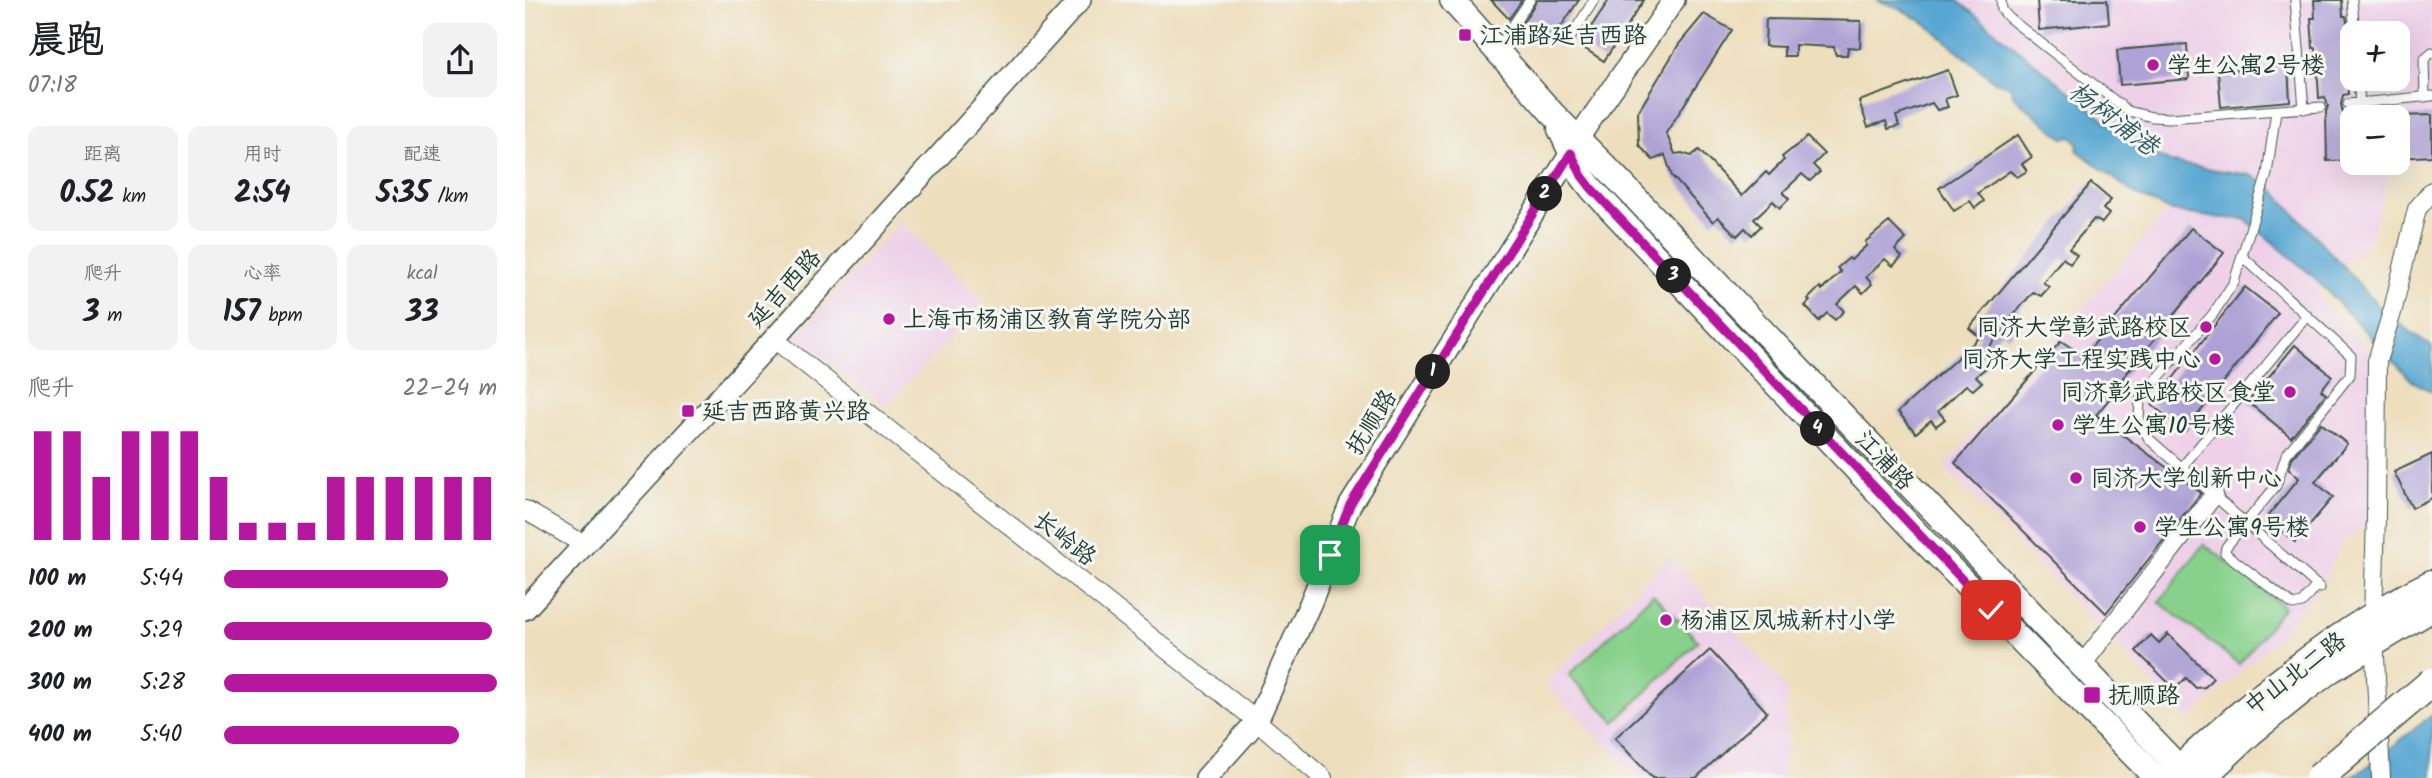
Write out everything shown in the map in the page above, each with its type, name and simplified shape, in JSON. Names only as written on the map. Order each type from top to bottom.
[{"type":"highway","points":[[2319,778],[2432,682]]},
{"type":"highway","points":[[2347,778],[2432,706]]},
{"type":"main road","name":"江浦路","points":[[1452,0],[1552,113],[1575,145],[2179,776]]},
{"type":"main road","name":"中山北二路","points":[[2179,776],[2250,705],[2307,660],[2404,597],[2432,583]]},
{"type":"main road","name":"中山北二路","points":[[2179,776],[2250,733],[2331,669],[2432,608]]},
{"type":"street","name":"延吉西路","points":[[525,609],[774,339],[1080,0]]},
{"type":"street","name":"抚顺路","points":[[1206,778],[1257,721],[1311,604],[1350,505],[1575,145],[1674,0]]},
{"type":"street","points":[[2381,778],[2373,644],[2377,361],[2393,309],[2417,209],[2432,191]]},
{"type":"street","name":"长岭路","points":[[774,339],[1257,721],[1323,778]]},
{"type":"street","points":[[2081,666],[2214,495]]},
{"type":"street","points":[[525,510],[583,544]]},
{"type":"lane","points":[[1496,50],[1530,0]]},
{"type":"lane","points":[[1567,43],[1594,0]]},
{"type":"lane","points":[[2001,0],[2002,10],[2009,18],[2128,111],[2169,118],[2321,107]]},
{"type":"lane","points":[[2295,0],[2304,109]]},
{"type":"lane","points":[[2352,0],[2353,21]]},
{"type":"lane","points":[[2348,104],[2429,96],[2424,59],[2432,52]]},
{"type":"lane","points":[[2359,91],[2360,103]]},
{"type":"lane","points":[[2242,256],[2351,356],[2350,375],[2286,454],[2276,486],[2246,523],[2226,547],[2225,552],[2293,605],[2302,603],[2318,587],[2246,523],[2149,439],[2139,420],[2140,399],[2213,314],[2234,282],[2267,174],[2276,111]]},
{"type":"lane","points":[[2182,467],[2307,316]]},
{"type":"shaded area","name":"同济大学彰武路校区","points":[[1957,0],[2432,0],[2432,160],[2410,161],[2410,105],[2340,105],[2340,175],[2389,175],[2371,238],[2315,294],[2377,361],[2376,517],[2342,543],[2320,588],[2272,643],[2189,720],[1944,467],[2168,210],[2172,164],[2133,143]]},
{"type":"shaded area","name":"上海市杨浦区教育学院分部","points":[[900,221],[982,301],[948,341],[885,406],[796,337]]},
{"type":"shaded area","name":"杨浦区凤城新村小学","points":[[1669,556],[1787,689],[1786,752],[1781,778],[1733,778],[1726,772],[1718,778],[1638,778],[1545,684]]},
{"type":"green space","points":[[2204,544],[2284,607],[2239,664],[2159,602]]},
{"type":"green space","points":[[1653,594],[1698,641],[1615,722],[1569,675]]},
{"type":"water","name":"杨树浦港","points":[[1876,0],[1957,0],[2133,143],[2172,163],[2250,175],[2271,187],[2385,313],[2432,347],[2432,392],[2412,381],[2313,276],[2245,219],[2209,217],[2168,210],[2133,193],[2077,150],[2078,143],[2072,136],[2063,138],[2012,95],[2011,86],[1995,82],[1925,23],[1897,7]]},
{"type":"water","points":[[2432,715],[2432,778],[2348,778],[2363,770]]},
{"type":"building","points":[[1491,0],[1522,0],[1509,19]]},
{"type":"building","points":[[1537,0],[1579,0],[1547,47],[1519,29]]},
{"type":"building","points":[[1609,0],[1644,0],[1604,61],[1579,45]]},
{"type":"building","points":[[2037,0],[2107,0],[2109,23],[2039,30]]},
{"type":"building","points":[[2314,0],[2342,0],[2343,16],[2346,16],[2347,21],[2340,21],[2340,91],[2348,91],[2348,94],[2343,95],[2340,105],[2340,160],[2327,161],[2328,106],[2325,97],[2319,98],[2311,18],[2315,18]]},
{"type":"building","points":[[1704,14],[1732,30],[1666,133],[1675,154],[1691,156],[1699,150],[1742,196],[1766,172],[1769,175],[1784,160],[1782,157],[1807,137],[1824,154],[1813,165],[1820,172],[1810,181],[1802,174],[1783,192],[1789,199],[1780,208],[1773,201],[1754,219],[1761,226],[1752,235],[1745,228],[1737,236],[1718,217],[1713,222],[1672,176],[1665,155],[1653,160],[1639,145],[1638,112],[1679,44]]},
{"type":"building","points":[[1766,19],[1861,21],[1860,48],[1848,47],[1847,55],[1836,55],[1834,47],[1795,45],[1795,56],[1784,56],[1784,47],[1765,46]]},
{"type":"building","name":"学生公寓2号楼","points":[[2187,44],[2189,79],[2120,85],[2117,50]]},
{"type":"building","points":[[2288,66],[2290,101],[2221,107],[2218,72]]},
{"type":"building","points":[[1948,70],[1957,95],[1945,99],[1948,107],[1937,110],[1932,103],[1896,116],[1899,126],[1888,129],[1886,121],[1868,127],[1859,101]]},
{"type":"building","points":[[2432,115],[2432,156],[2410,157],[2410,116]]},
{"type":"building","points":[[2018,135],[2032,157],[2022,164],[2027,171],[2017,177],[2010,171],[1978,193],[1984,201],[1975,208],[1970,201],[1954,211],[1939,188]]},
{"type":"building","points":[[2091,183],[2111,200],[2103,209],[2109,214],[2102,223],[2094,219],[2069,249],[2077,255],[2070,264],[2063,258],[2043,282],[2049,287],[2041,296],[2033,292],[2008,322],[2016,328],[2009,337],[2002,331],[1978,360],[1986,368],[1976,376],[1982,382],[1973,390],[1966,385],[1938,411],[1945,419],[1936,426],[1931,420],[1916,433],[1898,412],[1980,337],[1969,328]]},
{"type":"building","points":[[1889,222],[1906,239],[1895,250],[1902,257],[1893,266],[1885,259],[1866,277],[1872,284],[1863,293],[1856,286],[1837,304],[1844,311],[1835,320],[1827,313],[1819,321],[1805,306],[1810,301],[1808,299],[1841,272],[1837,268],[1849,258],[1851,260],[1867,245],[1865,242]]},
{"type":"building","name":"同济大学创新中心","points":[[2191,228],[2224,253],[2096,415],[2201,493],[2106,613],[1955,463],[2061,341],[2084,356]]},
{"type":"building","name":"同济大学工程实践中心","points":[[2245,287],[2278,313],[2185,431],[2152,405]]},
{"type":"building","name":"同济彰武路校区食堂","points":[[2295,345],[2332,376],[2321,390],[2326,394],[2291,437],[2248,402]]},
{"type":"building","points":[[2321,423],[2347,444],[2315,482],[2333,497],[2295,542],[2266,518],[2299,478],[2289,469],[2292,458]]},
{"type":"building","points":[[2432,454],[2432,498],[2412,508],[2394,472]]},
{"type":"building","points":[[2168,634],[2213,678],[2205,687],[2196,688],[2186,678],[2175,689],[2136,651],[2151,635],[2159,643]]},
{"type":"building","points":[[1710,650],[1767,712],[1696,778],[1652,778],[1615,738]]},
{"type":"place","name":"江浦路延吉西路","points":[[1465,35]]},
{"type":"place","name":"学生公寓2号楼","points":[[2153,65]]},
{"type":"place","name":"上海市杨浦区教育学院分部","points":[[889,319]]},
{"type":"place","name":"同济大学彰武路校区","points":[[2206,327]]},
{"type":"place","name":"同济大学工程实践中心","points":[[2215,359]]},
{"type":"place","name":"同济彰武路校区食堂","points":[[2290,392]]},
{"type":"place","name":"延吉西路黄兴路","points":[[688,411]]},
{"type":"place","name":"学生公寓10号楼","points":[[2058,425]]},
{"type":"place","name":"同济大学创新中心","points":[[2076,478]]},
{"type":"place","name":"学生公寓9号楼","points":[[2140,527]]},
{"type":"place","name":"杨浦区凤城新村小学","points":[[1666,620]]},
{"type":"place","name":"抚顺路","points":[[2092,695]]},
{"type":"route","points":[[1330,555],[1350,505],[1571,153],[1592,189],[1991,610]]}]
